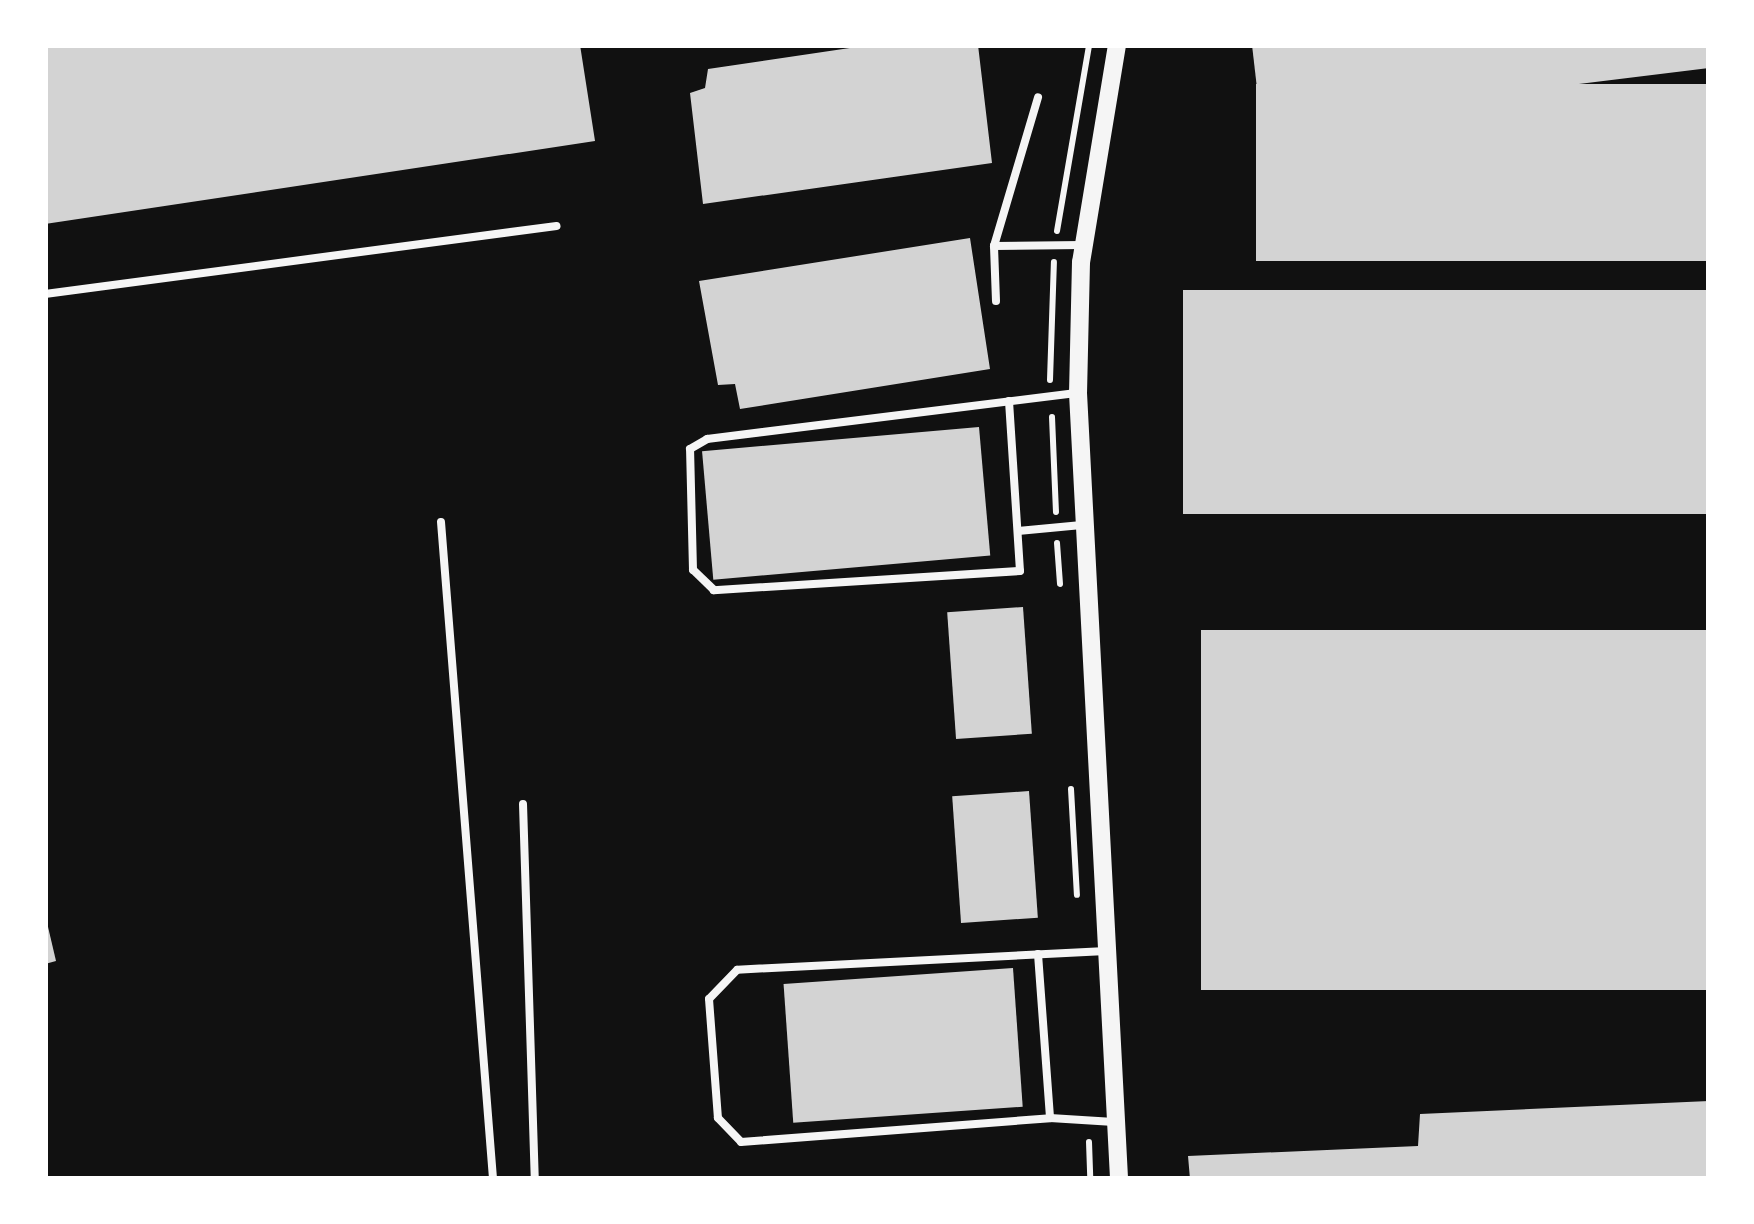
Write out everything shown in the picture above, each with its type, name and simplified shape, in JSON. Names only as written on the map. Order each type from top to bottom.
[{"type":"street","points":[[1117,45],[1084,245],[1078,393],[1119,1179]]},
{"type":"lane","points":[[995,301],[994,246],[1037,97]]},
{"type":"lane","points":[[45,294],[556,226]]},
{"type":"lane","points":[[994,246],[1084,245]]},
{"type":"lane","points":[[1009,401],[1020,571],[714,590],[693,570],[690,449],[707,439],[1009,401],[1078,393]]},
{"type":"lane","points":[[440,522],[494,1179]]},
{"type":"lane","points":[[1018,530],[1084,525]]},
{"type":"lane","points":[[523,804],[535,1179]]},
{"type":"lane","points":[[1107,951],[737,970],[709,999],[718,1118],[741,1142],[1050,1118],[1116,1122]]},
{"type":"lane","points":[[1038,954],[1050,1118]]},
{"type":"building","points":[[45,45],[580,45],[595,141],[45,224]]},
{"type":"building","points":[[870,45],[978,45],[992,163],[703,204],[690,93],[705,88],[708,69]]},
{"type":"building","points":[[1252,45],[1709,45],[1709,68],[1261,123]]},
{"type":"building","points":[[1256,84],[1709,84],[1709,261],[1256,261]]},
{"type":"building","points":[[970,238],[990,369],[740,409],[735,384],[718,385],[699,281]]},
{"type":"building","points":[[1183,290],[1709,290],[1709,514],[1183,514]]},
{"type":"building","points":[[979,427],[990,556],[713,580],[702,451]]},
{"type":"building","points":[[1023,607],[1032,734],[956,739],[947,612]]},
{"type":"building","points":[[1201,630],[1709,630],[1709,990],[1201,990]]},
{"type":"building","points":[[1029,791],[1038,918],[961,923],[952,796]]},
{"type":"building","points":[[45,914],[56,961],[45,964]]},
{"type":"building","points":[[1013,968],[1023,1107],[793,1123],[784,984]]},
{"type":"building","points":[[1709,1101],[1709,1179],[1190,1179],[1188,1156],[1418,1146],[1420,1114]]}]
